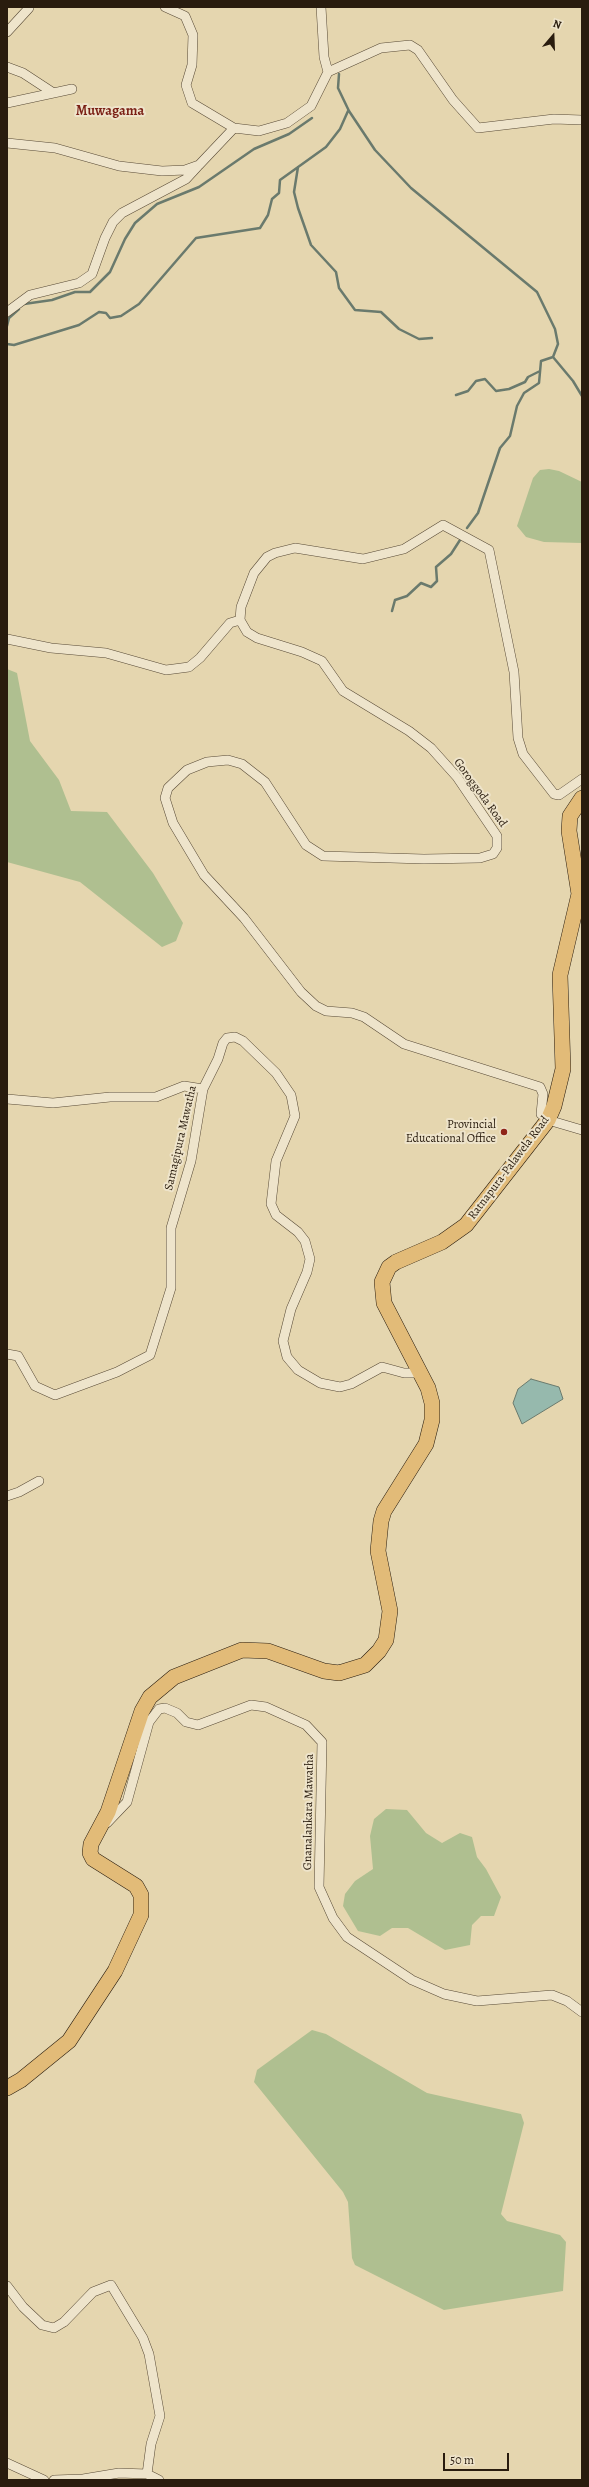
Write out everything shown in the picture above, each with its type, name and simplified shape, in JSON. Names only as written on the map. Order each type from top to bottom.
[{"type":"main road","name":"Ratnapura-Palawela Road","points":[[7,2088],[21,2080],[69,2041],[115,1971],[141,1915],[140,1895],[136,1886],[93,1859],[90,1852],[91,1844],[99,1826],[108,1812],[142,1711],[150,1697],[163,1684],[174,1677],[242,1650],[268,1651],[324,1671],[339,1672],[365,1665],[380,1651],[386,1640],[390,1611],[378,1551],[381,1521],[384,1511],[426,1444],[432,1420],[432,1403],[428,1388],[418,1373],[384,1303],[382,1282],[386,1273],[396,1262],[442,1242],[466,1225],[549,1118],[563,1069],[560,976],[579,894],[569,831],[570,816],[582,798]]},
{"type":"street","points":[[165,7],[185,16],[193,35],[192,64],[186,85],[192,103],[234,128],[259,130],[287,123],[311,106],[328,72],[381,48],[410,45],[418,50],[453,100],[478,128],[554,119],[582,120]]},
{"type":"street","points":[[321,7],[324,57],[328,72]]},
{"type":"street","points":[[7,32],[29,8]]},
{"type":"street","points":[[7,67],[23,73],[52,92]]},
{"type":"street","points":[[7,103],[52,92],[72,89]]},
{"type":"street","points":[[7,312],[30,295],[78,283],[92,274],[105,238],[113,222],[122,213],[186,179],[234,128]]},
{"type":"street","points":[[7,143],[55,148],[119,166],[162,171],[185,170],[199,165]]},
{"type":"street","points":[[7,639],[51,648],[106,653],[166,670],[188,667],[200,658],[230,623],[240,620],[241,607],[254,573],[267,557],[275,553],[295,548],[363,559],[404,549],[444,525],[489,550],[514,672],[518,738],[523,754],[554,794],[559,795],[582,779]]},
{"type":"street","name":"Goroggoda Road","points":[[240,620],[247,632],[257,638],[302,652],[322,662],[343,691],[409,731],[431,748],[456,777],[497,836],[498,848],[493,854],[480,858],[324,856],[306,845],[265,782],[242,764],[228,760],[207,762],[187,770],[168,788],[165,798],[173,823],[204,876],[244,918],[302,992],[316,1006],[326,1011],[352,1013],[364,1017],[404,1044],[540,1087],[543,1094],[541,1114],[549,1118]]},
{"type":"street","name":"Samagipura Mawatha","points":[[7,1354],[18,1356],[35,1386],[55,1395],[117,1372],[150,1355],[171,1288],[171,1228],[191,1161],[203,1089],[218,1059],[223,1043],[227,1038],[235,1037],[243,1041],[276,1072],[292,1095],[295,1116],[276,1161],[271,1204],[276,1215],[298,1232],[305,1242],[310,1259],[307,1272],[291,1309],[283,1341],[287,1357],[298,1370],[320,1383],[340,1387],[351,1384],[382,1367],[404,1373],[418,1373]]},
{"type":"street","points":[[7,1098],[53,1103],[110,1098],[156,1097],[184,1086],[203,1089]]},
{"type":"street","points":[[549,1118],[582,1130]]},
{"type":"street","points":[[7,1496],[19,1492],[39,1481]]},
{"type":"street","name":"Gnanalankara Mawatha","points":[[99,1826],[108,1822],[127,1802],[149,1722],[159,1709],[166,1708],[177,1713],[186,1722],[198,1725],[251,1706],[266,1707],[306,1726],[322,1742],[319,1887],[333,1918],[347,1937],[412,1980],[444,1994],[477,2001],[552,1995],[567,2001],[582,2012]]},
{"type":"street","points":[[7,2286],[28,2312],[42,2325],[54,2328],[64,2322],[93,2292],[111,2285],[143,2338],[149,2354],[160,2416],[151,2444],[147,2474]]},
{"type":"street","points":[[7,2463],[44,2480]]},
{"type":"street","points":[[54,2480],[83,2480],[119,2472],[147,2474],[159,2480]]},
{"type":"green space","points":[[549,469],[559,471],[582,482],[582,543],[544,542],[526,537],[517,526],[533,478],[540,470]]},
{"type":"green space","points":[[7,669],[17,673],[30,741],[59,780],[71,811],[107,812],[153,873],[183,923],[176,941],[162,947],[80,882],[7,862]]},
{"type":"green space","points":[[386,1809],[407,1810],[426,1833],[442,1843],[460,1833],[472,1837],[477,1857],[486,1869],[501,1897],[494,1916],[481,1916],[472,1925],[470,1945],[445,1950],[408,1928],[392,1928],[380,1936],[358,1931],[343,1906],[345,1894],[355,1881],[373,1869],[370,1836],[374,1819]]},
{"type":"green space","points":[[312,2030],[326,2034],[427,2093],[521,2114],[524,2123],[501,2214],[507,2221],[560,2235],[566,2242],[563,2291],[444,2310],[355,2265],[352,2258],[348,2202],[343,2192],[254,2082],[257,2070]]},
{"type":"water","points":[[531,1379],[559,1387],[563,1399],[522,1424],[513,1403],[518,1389]]},
{"type":"waterway","points":[[339,74],[338,88],[349,111],[375,150],[411,188],[537,292],[555,329],[558,344],[553,357],[541,361],[539,383],[524,393],[517,406],[510,436],[500,448],[478,513],[467,528]]},
{"type":"waterway","points":[[7,344],[14,345],[79,325],[99,312],[106,313],[110,318],[121,316],[139,304],[196,238],[260,228],[268,215],[272,199],[279,193],[280,180],[326,147],[340,129],[348,111]]},
{"type":"waterway","points":[[24,304],[52,300],[75,292],[90,292],[110,272],[125,239],[135,223],[157,204],[199,187],[254,149],[289,134],[312,118]]},
{"type":"waterway","points":[[298,167],[294,192],[311,245],[336,272],[339,288],[355,310],[381,312],[399,329],[419,339],[432,338]]},
{"type":"waterway","points":[[7,326],[9,318],[19,309]]},
{"type":"waterway","points":[[553,357],[573,381],[582,396]]},
{"type":"waterway","points":[[456,395],[468,391],[476,381],[485,379],[496,391],[509,389],[525,382],[528,377],[540,371]]},
{"type":"waterway","points":[[392,611],[395,600],[407,596],[421,583],[431,587],[437,581],[436,567],[451,554],[460,540]]},
{"type":"place","name":"Provincial Educational Office","points":[[504,1132]]},
{"type":"district","name":"Muwagama","points":[[110,112]]}]
